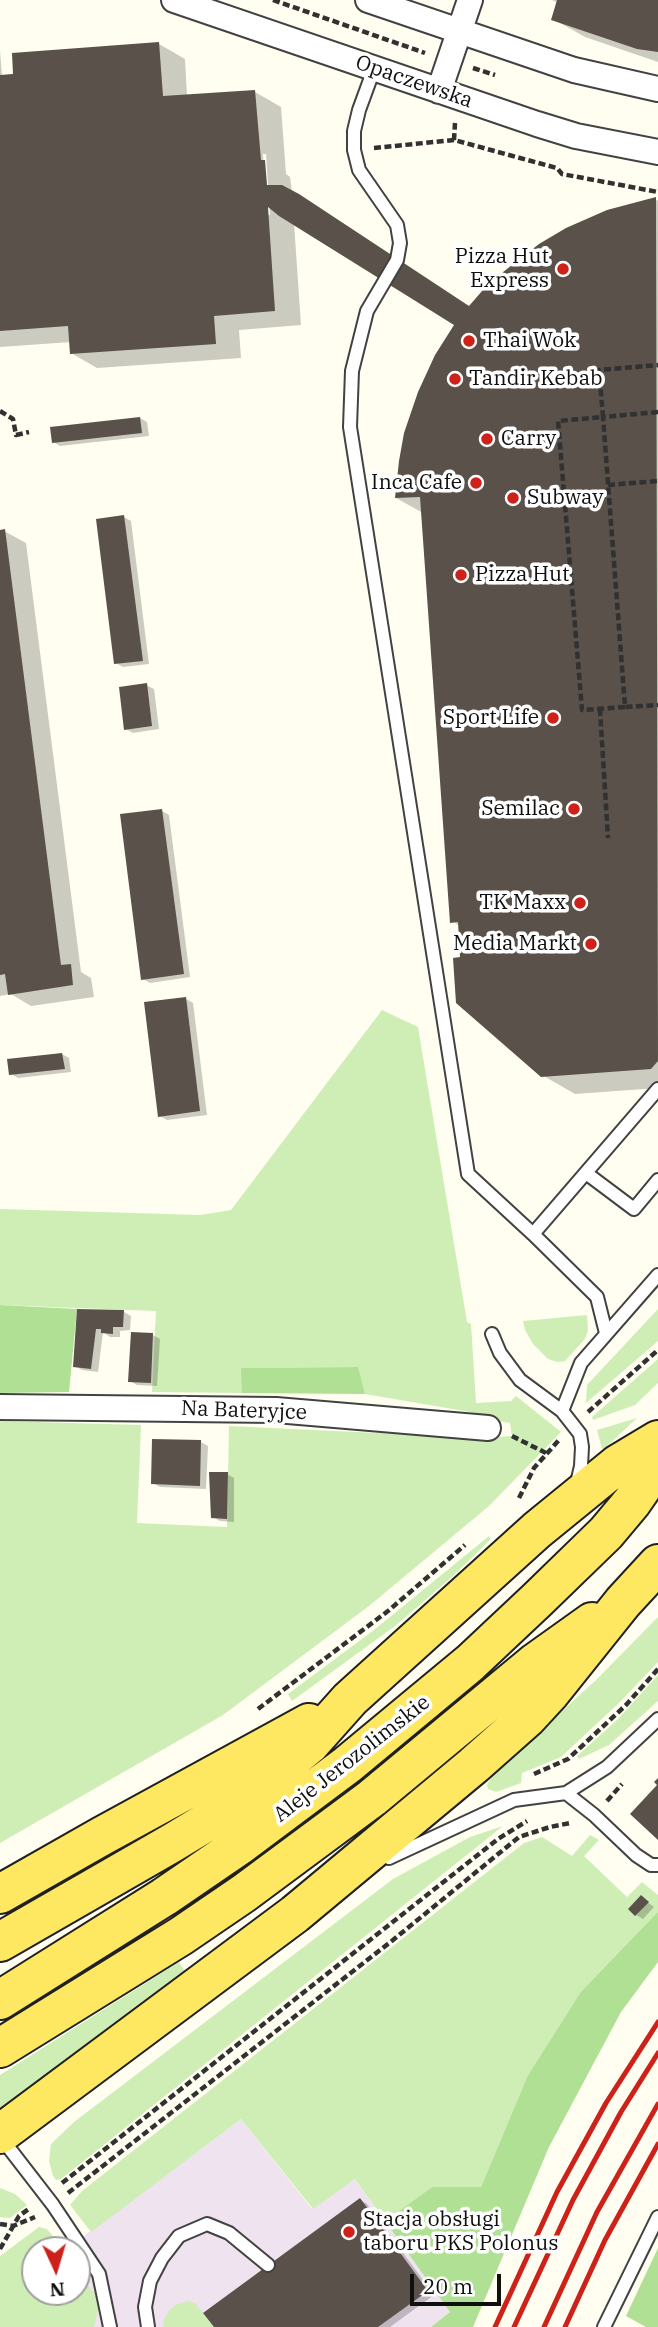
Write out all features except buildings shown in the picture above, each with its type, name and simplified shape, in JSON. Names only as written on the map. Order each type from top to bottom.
[{"type":"main road","points":[[0,1942],[233,1806],[309,1745],[350,1699],[570,1503],[618,1464],[658,1440]]},
{"type":"main road","name":"Aleje Jerozolimskie","points":[[0,2000],[164,1897],[298,1804],[357,1758],[470,1663],[606,1533],[632,1502],[658,1464]]},
{"type":"main road","name":"Aleje Jerozolimskie","points":[[0,2135],[295,1914],[474,1765],[527,1718],[551,1692],[623,1602],[658,1564]]},
{"type":"main road","name":"Aleje Jerozolimskie","points":[[0,2048],[181,1936],[244,1893],[372,1798],[536,1662],[623,1602]]},
{"type":"main road","points":[[0,1894],[350,1699]]},
{"type":"street","name":"Opaczewska","points":[[174,0],[576,136],[658,152]]},
{"type":"street","points":[[368,0],[574,70],[658,89]]},
{"type":"street","points":[[439,91],[470,0]]},
{"type":"street","name":"Na Bateryjce","points":[[0,1407],[276,1410],[488,1428]]},
{"type":"lane","points":[[374,69],[354,131],[354,150],[359,170],[397,225],[400,243],[397,260],[367,311],[352,371],[350,427],[468,1174],[597,1297],[606,1333]]},
{"type":"lane","points":[[533,1234],[658,1089]]},
{"type":"lane","points":[[586,1173],[634,1209],[658,1180]]},
{"type":"lane","points":[[562,1411],[581,1363],[658,1275]]},
{"type":"lane","points":[[492,1334],[500,1353],[520,1380],[562,1411],[580,1434],[581,1466],[570,1503]]},
{"type":"lane","points":[[378,1864],[401,1850],[514,1800],[566,1793],[607,1767],[658,1719]]},
{"type":"lane","points":[[566,1793],[636,1855],[651,1865],[658,1866]]},
{"type":"lane","points":[[295,1914],[366,1871]]},
{"type":"lane","points":[[0,2135],[99,2274],[110,2327]]},
{"type":"lane","points":[[604,2327],[658,2217]]},
{"type":"lane","points":[[148,2327],[145,2307],[150,2281],[162,2258],[179,2236],[207,2224],[229,2233],[268,2265]]},
{"type":"path","points":[[454,140],[456,118]]},
{"type":"path","points":[[373,149],[454,140],[557,168],[562,174],[658,192]]},
{"type":"path","points":[[557,168],[558,159]]},
{"type":"path","points":[[625,707],[599,370],[658,365]]},
{"type":"path","points":[[0,411],[13,419],[16,435],[29,432]]},
{"type":"path","points":[[658,412],[558,421],[582,710],[658,705]]},
{"type":"path","points":[[608,485],[658,481]]},
{"type":"path","points":[[600,709],[608,838]]},
{"type":"path","points":[[588,1412],[658,1350]]},
{"type":"path","points":[[488,1428],[521,1439],[546,1453]]},
{"type":"path","points":[[510,1506],[520,1498],[534,1468],[564,1435]]},
{"type":"path","points":[[252,1713],[388,1611],[470,1541]]},
{"type":"path","points":[[0,2224],[13,2226],[37,2216],[49,2201],[498,1839],[533,1817],[527,1778],[568,1759],[626,1705],[658,1669]]},
{"type":"path","points":[[0,2249],[19,2216],[49,2201],[393,1940],[519,1837],[578,1822]]},
{"type":"shaded area","points":[[241,2119],[312,2209],[355,2179],[450,2312],[431,2327],[0,2327],[21,2306],[91,2306],[91,2236],[84,2236]]},
{"type":"green space","points":[[382,1010],[418,1027],[467,1322],[471,1324],[476,1403],[511,1401],[516,1396],[561,1432],[489,1506],[369,1606],[223,1715],[0,1843],[0,1421],[141,1425],[137,1523],[227,1527],[229,1426],[483,1438],[512,1436],[510,1423],[481,1418],[470,1412],[365,1394],[357,1367],[242,1368],[242,1393],[152,1392],[156,1311],[0,1305],[0,1209],[200,1215],[231,1210]]},
{"type":"green space","points":[[0,1305],[77,1309],[69,1392],[0,1393]]},
{"type":"green space","points":[[658,1309],[658,1341],[586,1403],[587,1385]]},
{"type":"green space","points":[[587,1315],[588,1331],[584,1340],[565,1361],[558,1362],[548,1359],[533,1344],[523,1321]]},
{"type":"green space","points":[[658,1359],[658,1383],[635,1405],[593,1420],[592,1417]]},
{"type":"green space","points":[[358,1367],[365,1394],[242,1393],[241,1368]]},
{"type":"green space","points":[[637,1418],[604,1449],[602,1449],[597,1430]]},
{"type":"green space","points":[[489,1536],[491,1539],[452,1577],[395,1626],[292,1701],[288,1694],[374,1630]]},
{"type":"green space","points":[[658,1617],[658,1662],[620,1702],[561,1757],[522,1773],[521,1783],[496,1792],[488,1789],[487,1785],[494,1773],[596,1680]]},
{"type":"green space","points":[[658,1675],[658,1701],[609,1745],[579,1759],[577,1756],[617,1720]]},
{"type":"green space","points":[[503,1826],[61,2179],[56,2180],[49,2161],[51,2144],[74,2122],[393,1879],[470,1837]]},
{"type":"green space","points":[[590,1835],[599,1840],[584,1856],[627,1897],[642,1882],[658,1895],[658,1912],[527,2077],[481,2187],[432,2187],[385,2221],[355,2179],[313,2209],[241,2119],[91,2232],[70,2205],[82,2191],[524,1843],[542,1837],[572,1856]]},
{"type":"green space","points":[[658,1912],[658,1962],[621,2012],[549,2147],[473,2327],[431,2327],[450,2312],[385,2221],[432,2187],[481,2187],[527,2077],[581,1992]]},
{"type":"green space","points":[[179,1962],[186,1973],[0,2108],[0,2075]]},
{"type":"green space","points":[[0,2188],[15,2194],[27,2205],[10,2218],[0,2217]]},
{"type":"green space","points":[[39,2227],[47,2229],[53,2236],[27,2236]]},
{"type":"green space","points":[[21,2240],[21,2306],[91,2306],[91,2289],[99,2306],[94,2327],[0,2327],[0,2256]]},
{"type":"green space","points":[[658,2248],[658,2327],[646,2327],[626,2316]]},
{"type":"green space","points":[[189,2301],[195,2303],[214,2327],[164,2327],[163,2322],[168,2312],[175,2305]]},
{"type":"railway","points":[[495,2327],[557,2192],[606,2103],[658,2022]]},
{"type":"railway","points":[[514,2327],[573,2200],[621,2112],[658,2053]]},
{"type":"railway","points":[[544,2327],[597,2212],[658,2104]]},
{"type":"railway","points":[[565,2327],[605,2240],[658,2144]]},
{"type":"place","name":"Pizza Hut Express","points":[[563,269]]},
{"type":"place","name":"Thai Wok","points":[[469,341]]},
{"type":"place","name":"Tandir Kebab","points":[[455,379]]},
{"type":"place","name":"Carry","points":[[487,439]]},
{"type":"place","name":"Inca Cafe","points":[[476,483]]},
{"type":"place","name":"Subway","points":[[513,498]]},
{"type":"place","name":"Pizza Hut","points":[[461,575]]},
{"type":"place","name":"Sport Life","points":[[553,718]]},
{"type":"place","name":"Semilac","points":[[574,809]]},
{"type":"place","name":"TK Maxx","points":[[580,903]]},
{"type":"place","name":"Media Markt","points":[[591,944]]},
{"type":"place","name":"Stacja obsługi taboru PKS Polonus","points":[[349,2232]]}]
